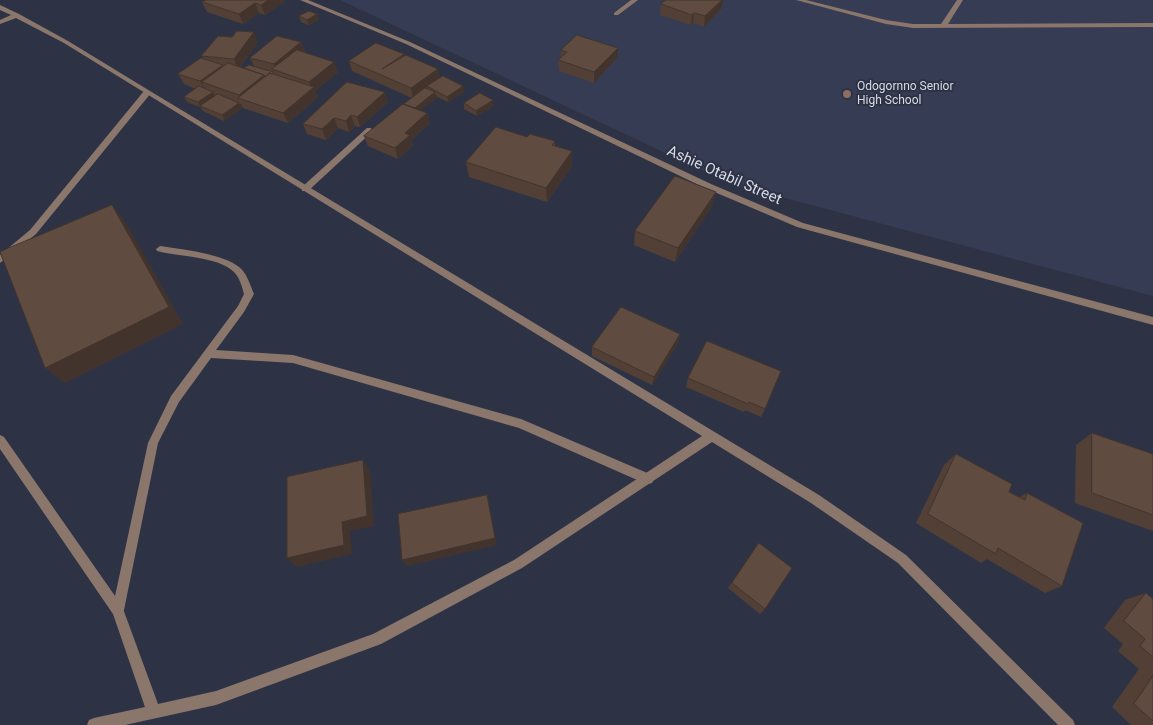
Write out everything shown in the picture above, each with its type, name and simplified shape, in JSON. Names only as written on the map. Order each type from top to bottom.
[{"type":"street","name":"Ashie Otabil Street","points":[[303,0],[408,43],[708,186],[800,224],[1153,320]]},
{"type":"street","points":[[616,14],[635,0]]},
{"type":"street","points":[[799,0],[886,22],[913,26],[1153,25]]},
{"type":"street","points":[[943,26],[960,0]]},
{"type":"street","points":[[0,8],[74,47],[814,499],[902,559],[1068,725]]},
{"type":"street","points":[[0,22],[16,16]]},
{"type":"street","points":[[0,260],[32,232],[147,93]]},
{"type":"street","points":[[305,189],[370,130]]},
{"type":"street","points":[[118,610],[153,444],[175,400],[241,309],[249,294],[244,279],[235,268],[193,254],[160,249]]},
{"type":"street","points":[[208,354],[292,359],[494,416],[521,424],[648,479]]},
{"type":"street","points":[[94,725],[216,698],[376,640],[518,564],[712,436]]},
{"type":"street","points":[[0,440],[118,610],[154,712]]},
{"type":"shaded area","name":"Odogornno Senior High School","points":[[340,0],[1153,0],[1153,296],[729,183]]},
{"type":"building","points":[[206,0],[269,0],[261,5],[255,3],[239,14],[202,2]]},
{"type":"building","points":[[666,0],[722,0],[705,16],[694,13],[692,15],[661,4]]},
{"type":"building","points":[[309,11],[317,14],[307,20],[299,16]]},
{"type":"building","points":[[237,31],[254,32],[234,59],[201,56],[218,36],[232,37]]},
{"type":"building","points":[[577,35],[618,48],[594,72],[558,60],[567,52],[561,50]]},
{"type":"building","points":[[277,36],[301,42],[274,64],[250,58]]},
{"type":"building","points":[[376,43],[404,54],[382,69],[406,55],[438,69],[411,88],[349,61]]},
{"type":"building","points":[[297,50],[334,62],[309,82],[272,69]]},
{"type":"building","points":[[201,58],[223,65],[200,81],[178,74]]},
{"type":"building","points":[[228,63],[264,75],[239,95],[202,82]]},
{"type":"building","points":[[249,65],[274,72],[265,77],[244,68]]},
{"type":"building","points":[[270,73],[314,87],[283,113],[238,98]]},
{"type":"building","points":[[443,76],[463,86],[447,97],[427,86]]},
{"type":"building","points":[[347,82],[385,92],[357,117],[351,115],[346,121],[334,118],[322,129],[303,124]]},
{"type":"building","points":[[199,86],[213,92],[198,102],[184,97]]},
{"type":"building","points":[[425,88],[435,92],[415,108],[404,104]]},
{"type":"building","points":[[480,93],[493,100],[476,111],[464,103]]},
{"type":"building","points":[[218,94],[239,103],[222,115],[200,106]]},
{"type":"building","points":[[403,104],[427,113],[405,133],[410,135],[395,148],[364,136]]},
{"type":"building","points":[[496,127],[527,137],[530,134],[555,141],[552,145],[572,151],[546,188],[466,162]]},
{"type":"building","points":[[675,176],[716,192],[678,248],[635,231]]},
{"type":"building","points":[[112,205],[169,307],[45,368],[0,252]]},
{"type":"building","points":[[621,307],[680,334],[654,377],[592,347]]},
{"type":"building","points":[[707,341],[781,371],[765,409],[749,402],[748,404],[688,378]]},
{"type":"building","points":[[1092,433],[1153,454],[1153,515],[1092,493]]},
{"type":"building","points":[[956,454],[1012,484],[1009,492],[1025,500],[1027,493],[1083,523],[1062,586],[998,548],[996,554],[928,514]]},
{"type":"building","points":[[363,460],[367,516],[342,522],[344,545],[287,558],[287,477]]},
{"type":"building","points":[[487,495],[495,538],[402,560],[398,514]]},
{"type":"building","points":[[759,543],[792,568],[765,609],[732,583]]},
{"type":"building","points":[[1146,593],[1153,599],[1153,657],[1140,646],[1145,639],[1124,621]]},
{"type":"building","points":[[1153,676],[1153,721],[1134,704]]},
{"type":"place","name":"Odogornno Senior High School","points":[[847,94]]}]
